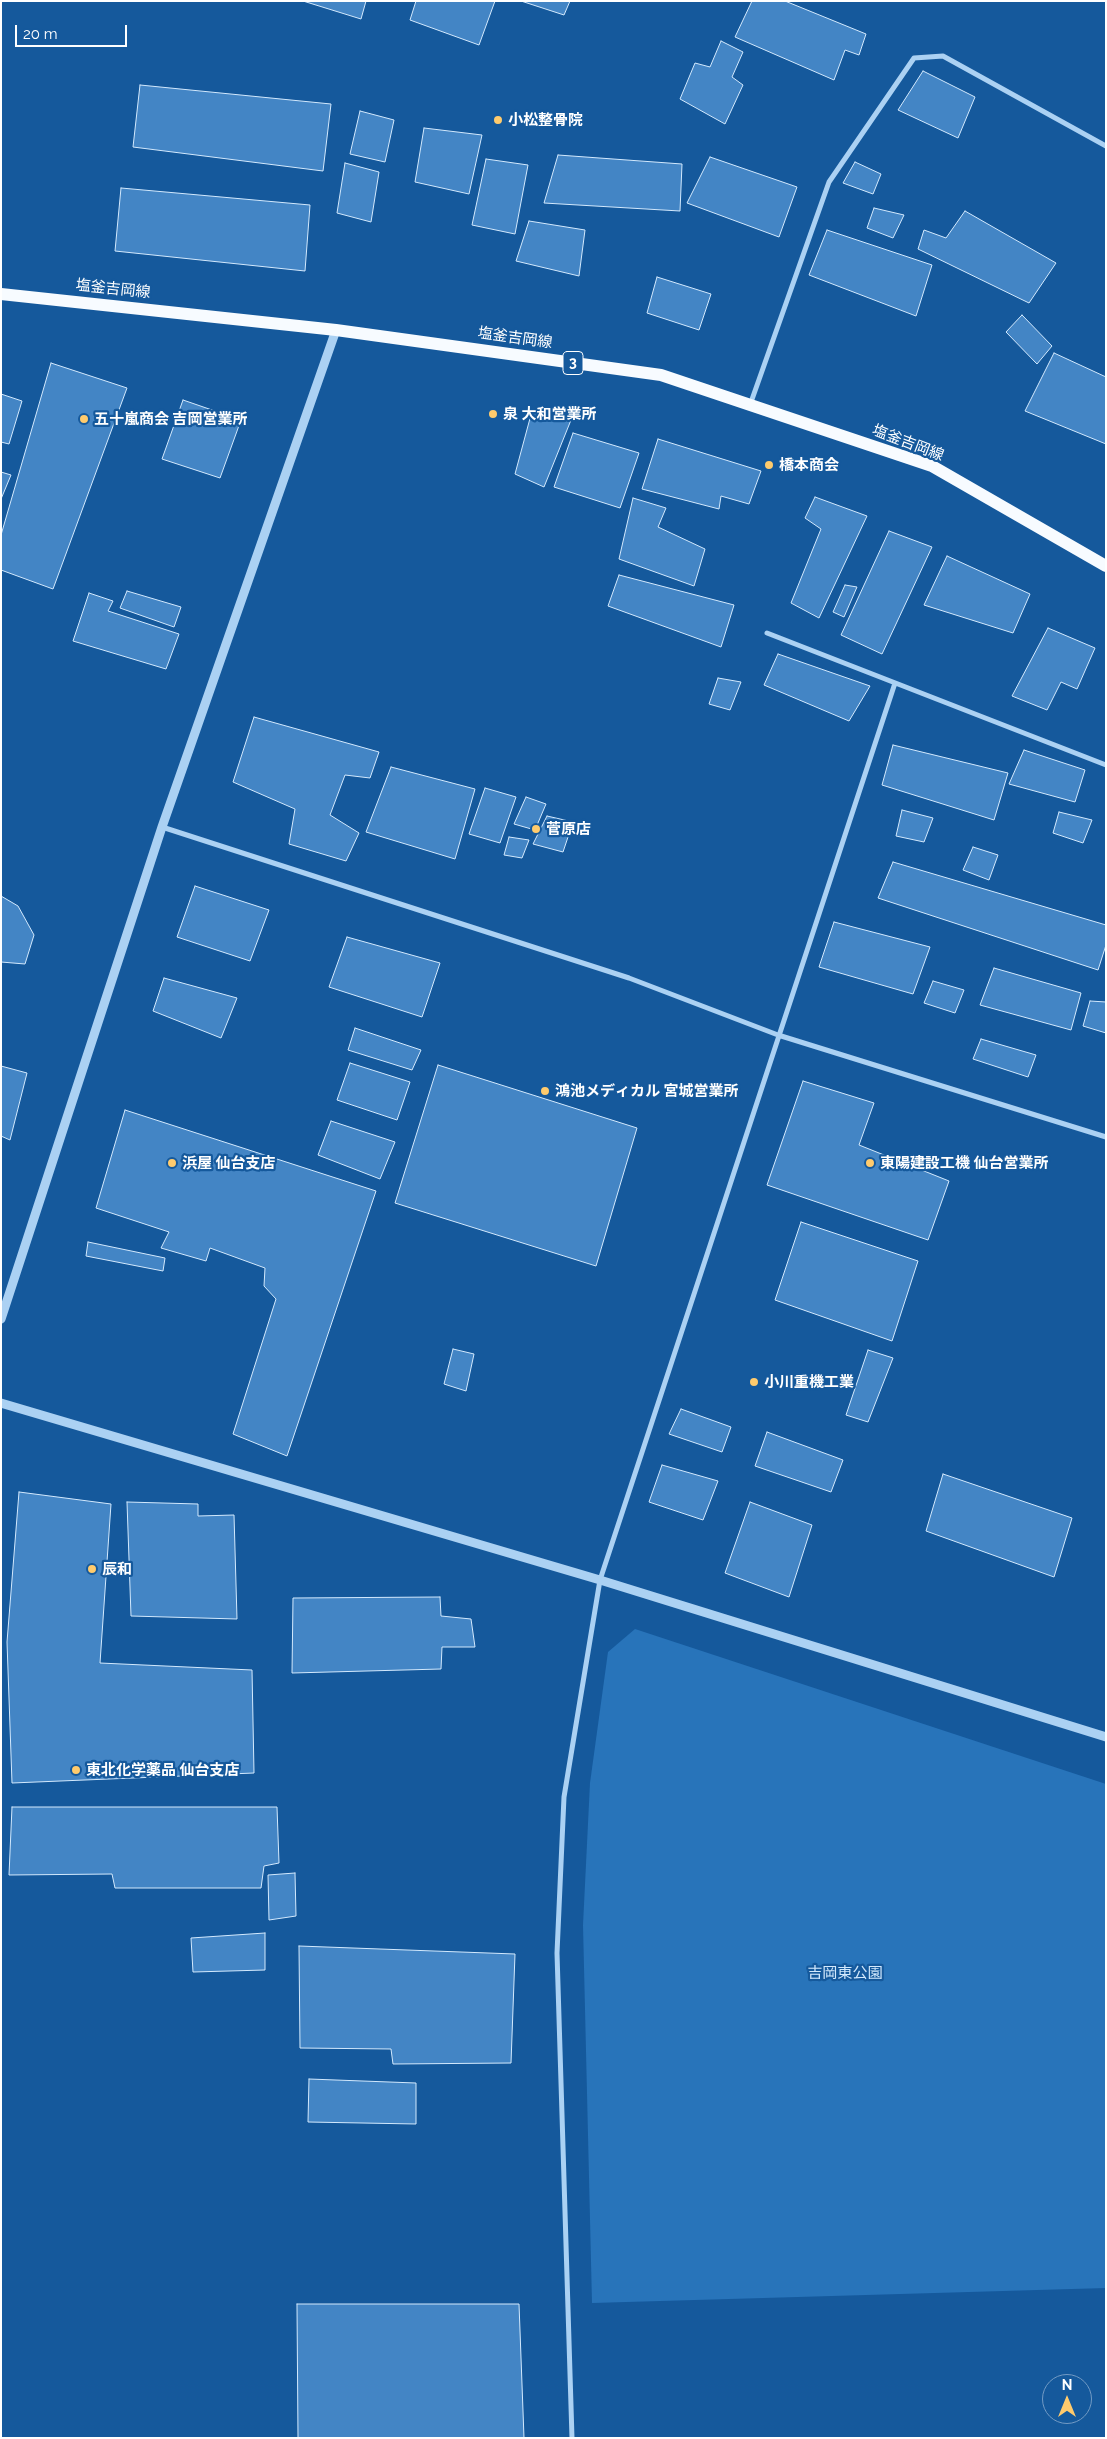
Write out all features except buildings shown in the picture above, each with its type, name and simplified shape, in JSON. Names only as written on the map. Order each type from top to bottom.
[{"type":"main road","name":"塩釜吉岡線","points":[[1,294],[336,330],[661,375],[932,466],[1106,566]]},
{"type":"street","points":[[750,405],[829,182],[914,58],[942,56],[1106,146]]},
{"type":"street","points":[[1,1319],[162,827],[336,330]]},
{"type":"street","points":[[767,633],[1106,765]]},
{"type":"street","points":[[572,2438],[558,1953],[564,1797],[600,1580],[895,683]]},
{"type":"street","points":[[162,827],[629,978],[778,1035],[1106,1137]]},
{"type":"street","points":[[1,1403],[600,1580],[1106,1737]]},
{"type":"green space","name":"吉岡東公園","points":[[635,1629],[1106,1784],[1106,2288],[592,2303],[583,1925],[590,1783],[608,1652]]},
{"type":"place","name":"小松整骨院","points":[[498,120]]},
{"type":"place","name":"泉 大和営業所","points":[[493,414]]},
{"type":"place","name":"五十嵐商会 吉岡営業所","points":[[84,419]]},
{"type":"place","name":"橋本商会","points":[[769,465]]},
{"type":"place","name":"菅原店","points":[[536,829]]},
{"type":"place","name":"鴻池メディカル 宮城営業所","points":[[545,1091]]},
{"type":"place","name":"浜屋 仙台支店","points":[[172,1163]]},
{"type":"place","name":"東陽建設工機 仙台営業所","points":[[870,1163]]},
{"type":"place","name":"小川重機工業","points":[[754,1382]]},
{"type":"place","name":"辰和","points":[[92,1569]]},
{"type":"place","name":"東北化学薬品 仙台支店","points":[[76,1770]]}]
